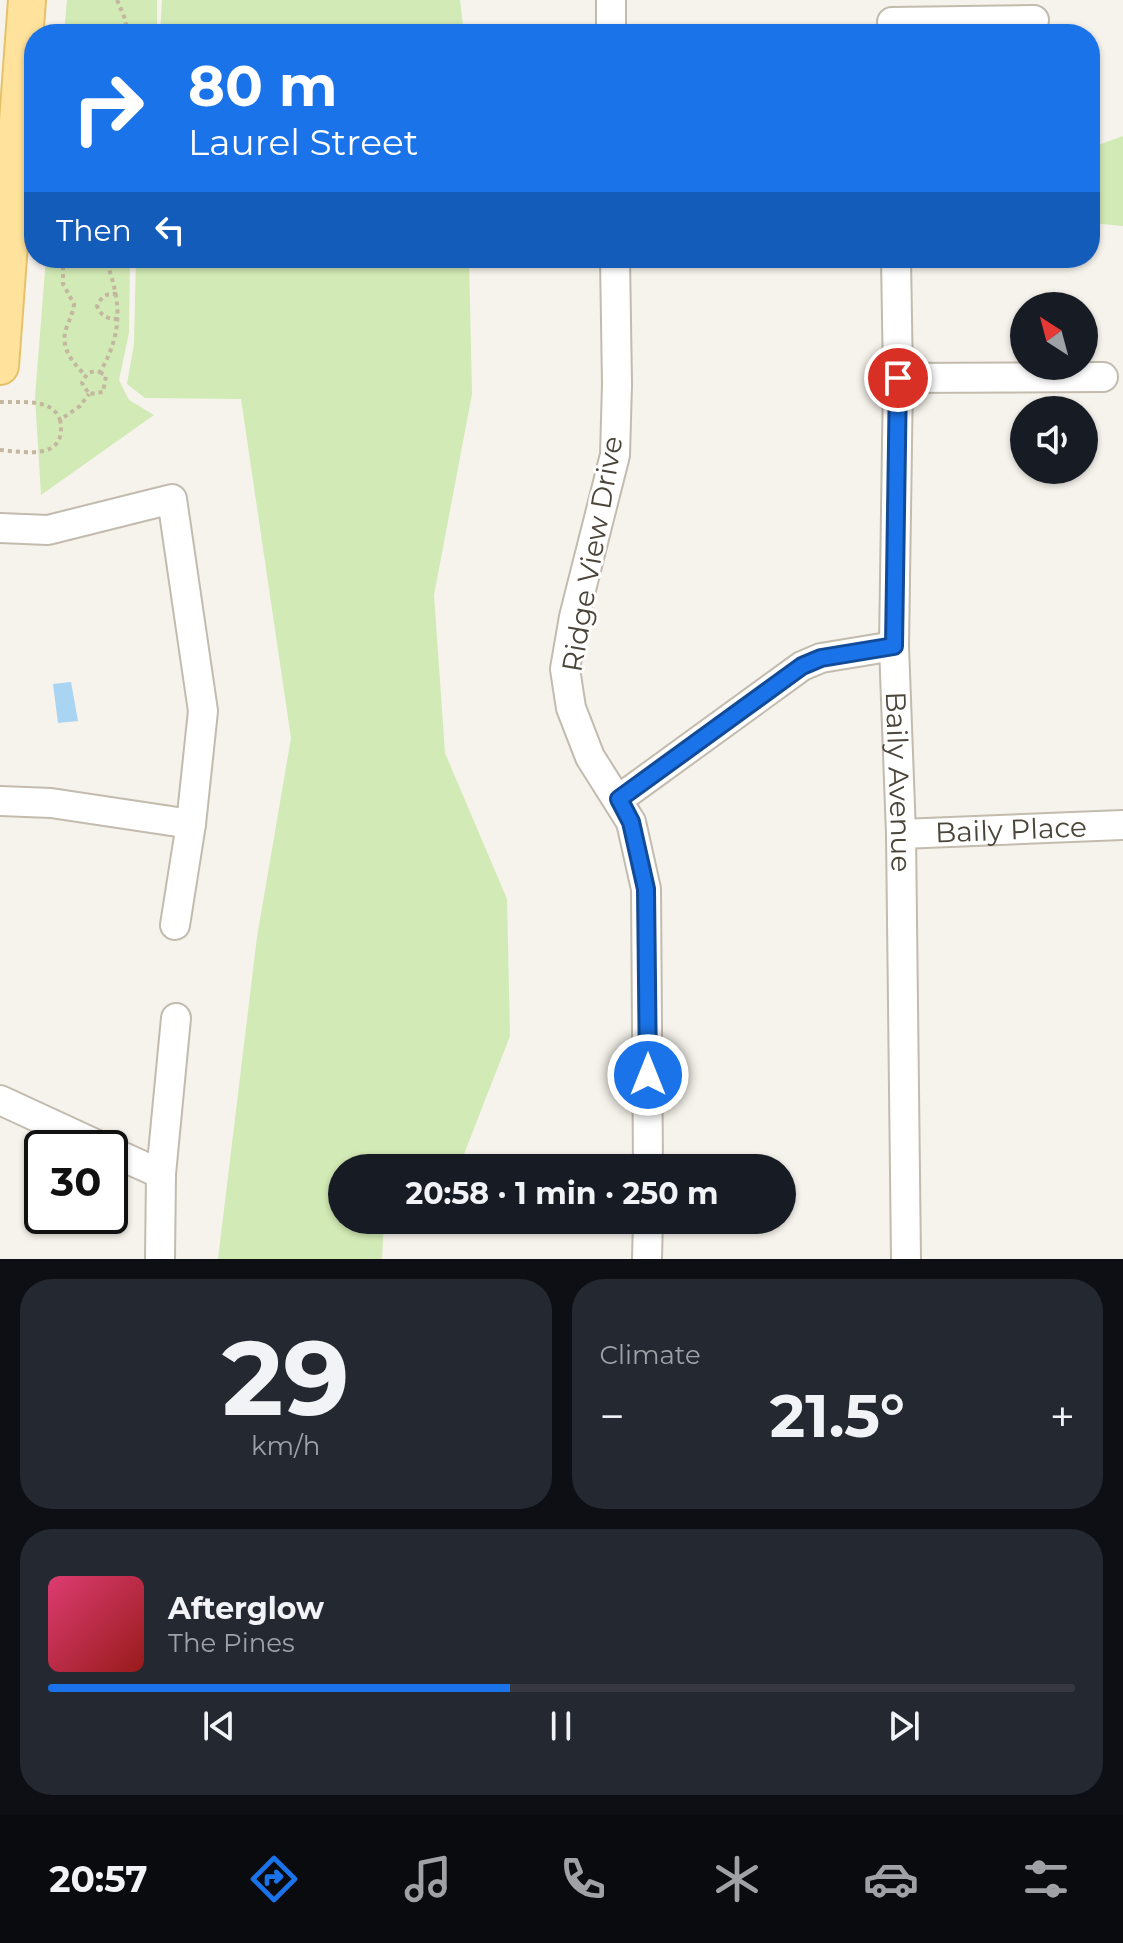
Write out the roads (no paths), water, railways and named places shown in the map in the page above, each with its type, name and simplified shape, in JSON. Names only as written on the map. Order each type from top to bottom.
[{"type":"main road","points":[[25,24],[27,0]]},
{"type":"main road","points":[[0,366],[24,41]]},
{"type":"street","points":[[611,0],[611,24]]},
{"type":"street","points":[[892,19],[1034,20]]},
{"type":"street","name":"Ridge View Drive","points":[[615,268],[615,455],[574,617],[565,669],[571,708],[590,757],[631,822],[646,889],[648,1154]]},
{"type":"street","name":"Baily Avenue","points":[[896,268],[898,378],[894,646],[901,834],[906,1259]]},
{"type":"street","points":[[898,378],[1103,377]]},
{"type":"street","points":[[0,528],[48,530],[172,499],[203,711],[191,824],[175,925]]},
{"type":"street","points":[[619,799],[802,666],[821,658],[894,646]]},
{"type":"street","points":[[0,801],[51,803],[191,824]]},
{"type":"street","name":"Baily Place","points":[[901,834],[1123,825]]},
{"type":"street","points":[[160,1259],[161,1174],[176,1018]]},
{"type":"street","points":[[0,1100],[65,1130]]},
{"type":"street","points":[[128,1159],[161,1174]]},
{"type":"street","points":[[647,1259],[648,1234]]},
{"type":"water","points":[[71,682],[78,721],[58,723],[53,684]]}]
